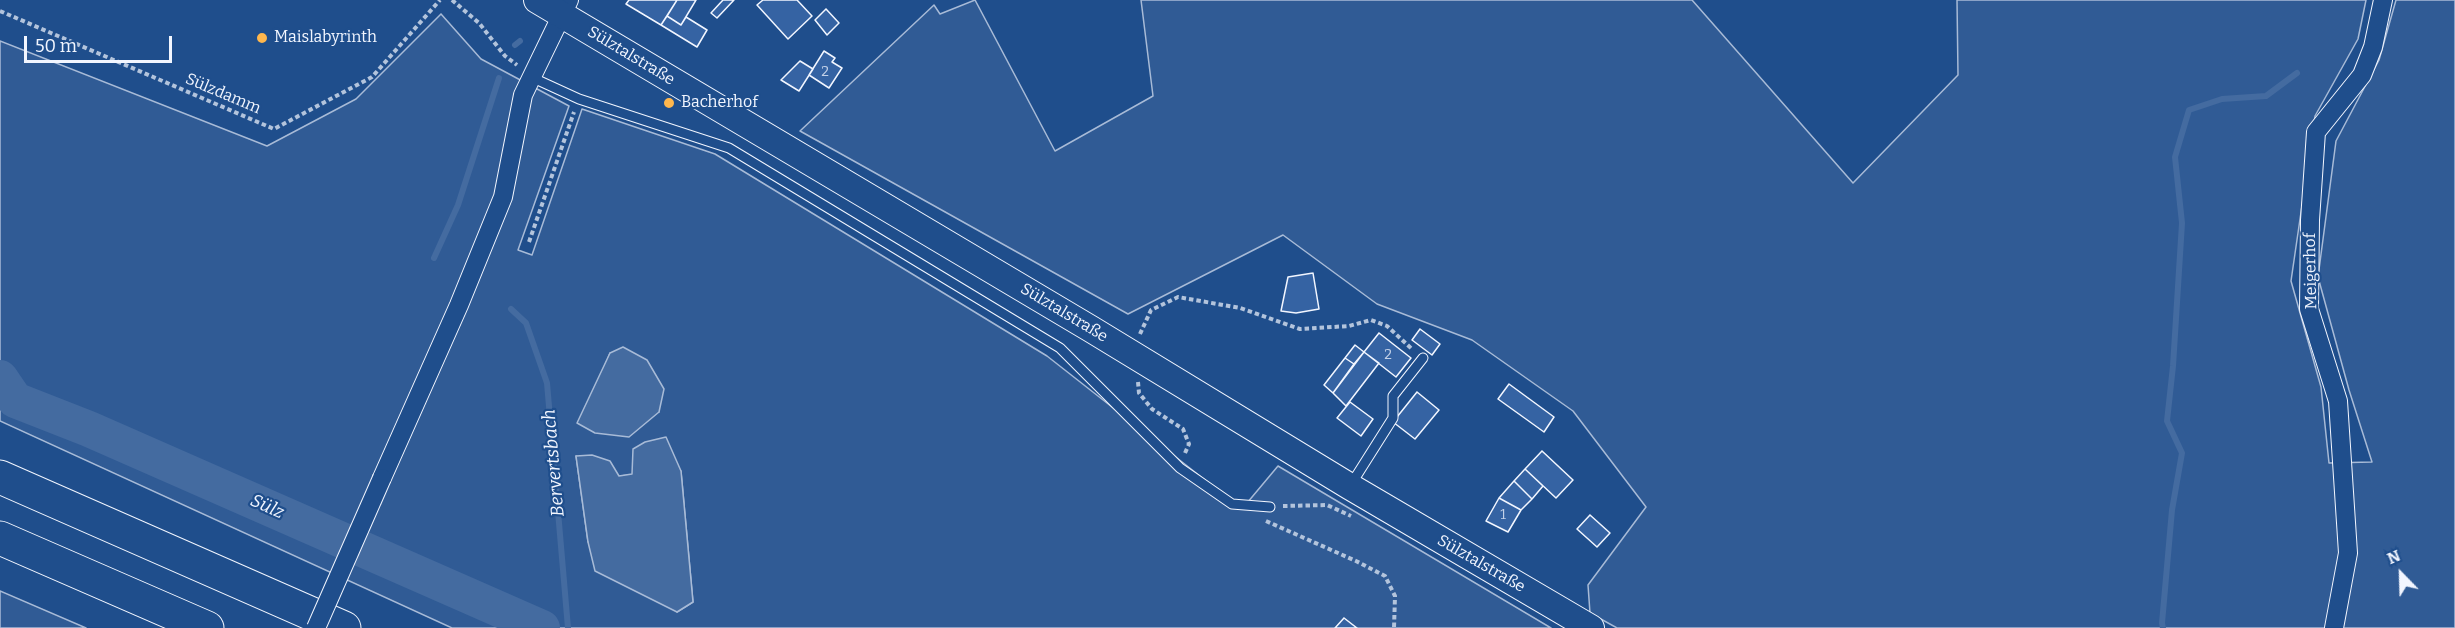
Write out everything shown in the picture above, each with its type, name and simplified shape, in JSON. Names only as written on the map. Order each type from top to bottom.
[{"type":"highway","points":[[0,477],[344,628]]},
{"type":"highway","points":[[0,538],[207,628]]},
{"type":"main road","name":"Sülztalstraße","points":[[537,0],[564,7],[1349,486],[1591,628]]},
{"type":"street","name":"Meigerhof","points":[[2334,628],[2348,553],[2338,400],[2309,309],[2310,220],[2315,143],[2316,132],[2362,75],[2373,47],[2383,0]]},
{"type":"street","points":[[316,628],[459,305],[503,197],[523,95],[564,7]]},
{"type":"lane","points":[[531,77],[579,99],[729,148],[1060,348],[1180,468],[1232,504],[1270,507]]},
{"type":"lane","points":[[1349,486],[1393,418],[1393,396],[1423,358]]},
{"type":"path","name":"Sülzdamm","points":[[0,11],[274,129],[372,77],[440,0]]},
{"type":"path","points":[[452,0],[478,24],[505,56],[531,77]]},
{"type":"path","points":[[529,242],[579,99]]},
{"type":"path","points":[[1140,335],[1151,310],[1178,297],[1240,308],[1300,329],[1349,326],[1371,320],[1387,326],[1423,358]]},
{"type":"path","points":[[1137,378],[1139,393],[1152,409],[1184,429],[1189,444],[1180,468]]},
{"type":"path","points":[[1232,504],[1385,576],[1395,596],[1394,628]]},
{"type":"shaded area","points":[[975,0],[1055,151],[1153,96],[1141,0],[1692,0],[1853,183],[1958,75],[1957,0],[2366,0],[2358,39],[2315,116],[2291,281],[2321,387],[2329,463],[2372,462],[2349,390],[2318,277],[2336,141],[2379,60],[2396,0],[2455,0],[2455,628],[1617,628],[1590,613],[1588,585],[1646,507],[1573,411],[1472,340],[1377,304],[1283,235],[1128,314],[800,131],[934,5],[940,14]]},
{"type":"shaded area","points":[[441,14],[481,59],[569,106],[518,250],[532,255],[582,109],[715,154],[1047,356],[1242,509],[1278,466],[1551,628],[452,628],[0,421],[0,41],[267,146],[356,99]],"holes":[[[610,353],[659,412],[602,373]],[[576,456],[619,476],[681,471],[693,602],[677,612],[588,542]]]},
{"type":"shaded area","points":[[623,347],[647,360],[664,389],[659,412],[629,437],[595,433],[577,423],[610,353]]},
{"type":"shaded area","points":[[666,437],[681,471],[693,602],[677,612],[595,571],[588,542],[576,456],[592,455],[610,461],[619,476],[632,474],[633,449],[645,442]]},
{"type":"shaded area","points":[[0,591],[86,628],[0,628]]},
{"type":"building","points":[[629,0],[677,0],[661,25],[626,4]]},
{"type":"building","points":[[677,0],[696,0],[681,25],[667,16]]},
{"type":"building","points":[[723,0],[734,0],[717,18],[711,13]]},
{"type":"building","points":[[763,0],[797,0],[812,16],[788,39],[757,5]]},
{"type":"building","points":[[826,9],[839,23],[827,35],[815,20]]},
{"type":"building","points":[[667,16],[681,25],[686,17],[707,30],[697,47],[661,25]]},
{"type":"building","points":[[824,51],[835,58],[832,62],[842,68],[829,88],[809,75]]},
{"type":"building","points":[[800,61],[813,69],[799,91],[781,80]]},
{"type":"building","points":[[1313,273],[1319,309],[1296,313],[1281,311],[1288,277]]},
{"type":"building","points":[[1420,329],[1440,344],[1432,355],[1412,340]]},
{"type":"building","points":[[1379,333],[1411,358],[1396,377],[1364,352]]},
{"type":"building","points":[[1355,345],[1364,352],[1354,364],[1345,358]]},
{"type":"building","points":[[1364,352],[1379,363],[1346,406],[1333,393]]},
{"type":"building","points":[[1345,358],[1354,364],[1333,393],[1324,385]]},
{"type":"building","points":[[1509,384],[1554,417],[1544,432],[1498,399]]},
{"type":"building","points":[[1417,392],[1439,410],[1415,439],[1393,422]]},
{"type":"building","points":[[1350,402],[1373,419],[1361,436],[1337,418]]},
{"type":"building","points":[[1542,451],[1573,480],[1556,498],[1525,469]]},
{"type":"building","points":[[1525,469],[1543,486],[1532,499],[1514,481]]},
{"type":"building","points":[[1514,481],[1532,499],[1521,510],[1499,498]]},
{"type":"building","points":[[1499,498],[1521,510],[1508,532],[1486,521]]},
{"type":"building","points":[[1590,515],[1610,533],[1597,547],[1577,529]]},
{"type":"building","points":[[1344,618],[1357,628],[1335,628]]},
{"type":"waterway","name":"Bervertsbach","points":[[515,45],[520,41]]},
{"type":"waterway","points":[[2163,628],[2172,510],[2182,453],[2167,421],[2173,366],[2182,223],[2175,157],[2189,110],[2222,99],[2266,96],[2297,73]]},
{"type":"waterway","name":"Bervertsbach","points":[[434,258],[458,205],[499,78]]},
{"type":"waterway","name":"Bervertsbach","points":[[511,309],[526,323],[547,383],[568,628]]},
{"type":"waterway","name":"Sülz","points":[[0,378],[15,400],[89,429],[542,628]]},
{"type":"place","name":"Maislabyrinth","points":[[262,38]]},
{"type":"place","name":"Bacherhof","points":[[669,103]]}]
